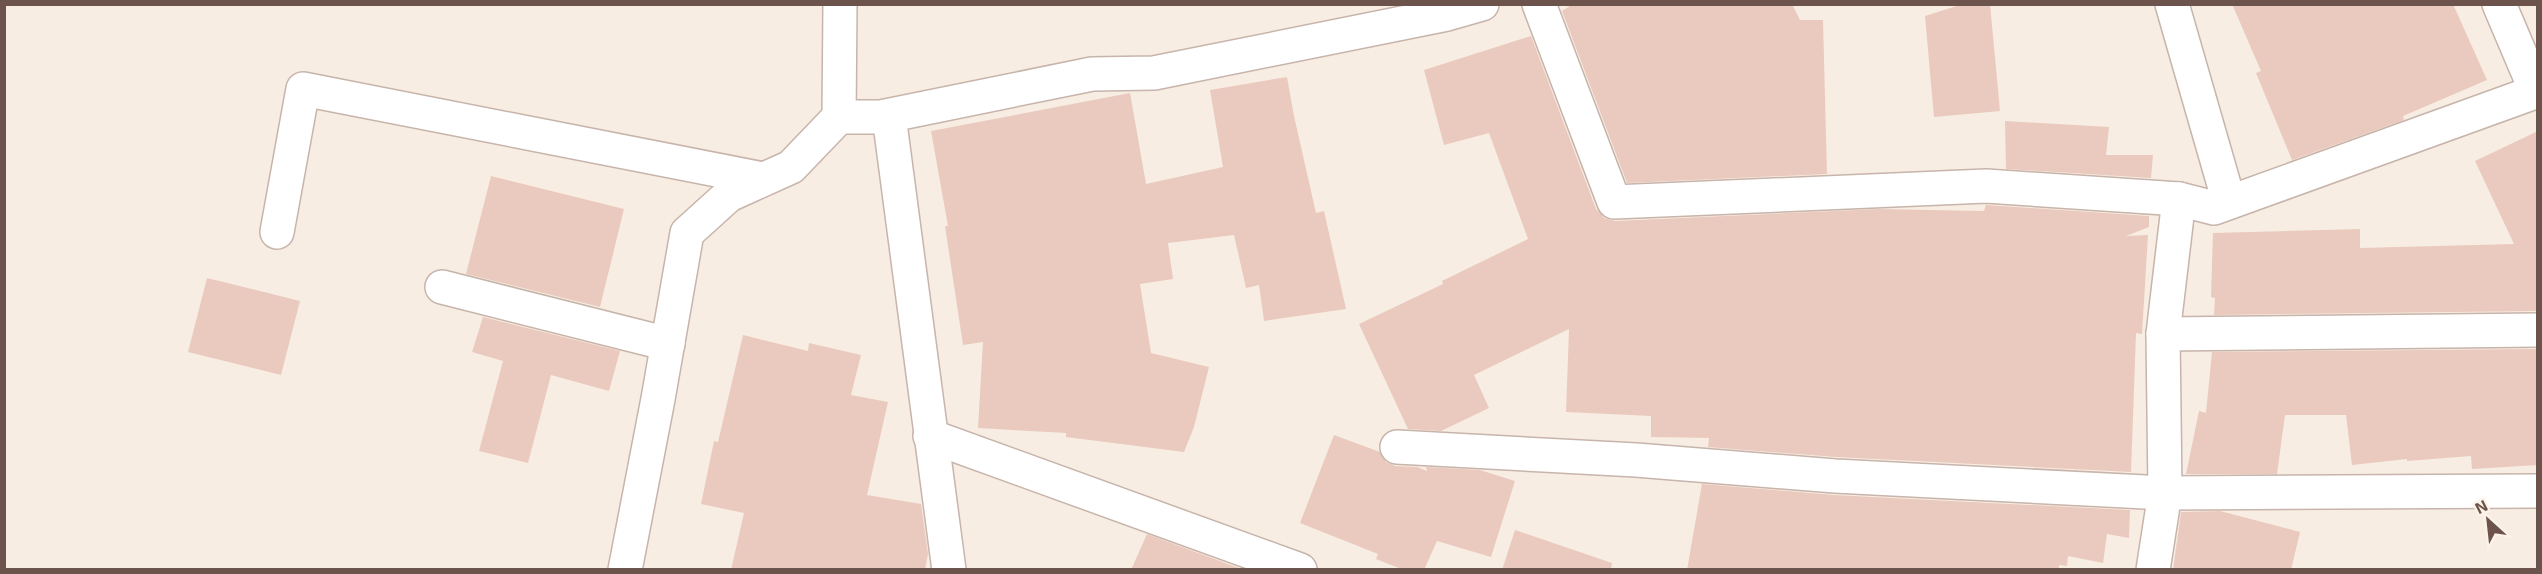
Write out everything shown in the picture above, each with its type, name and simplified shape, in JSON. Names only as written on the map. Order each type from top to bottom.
[{"type":"street","points":[[624,570],[687,233],[729,195],[791,167],[839,117],[840,4]]},
{"type":"street","points":[[839,117],[889,116],[1092,74],[1154,73],[1447,14],[1482,4]]},
{"type":"street","points":[[1539,4],[1614,202],[1986,186],[2179,199],[2214,207],[2537,91],[2499,4]]},
{"type":"street","points":[[2172,4],[2229,202]]},
{"type":"street","points":[[277,232],[303,89],[763,179]]},
{"type":"street","points":[[889,116],[949,570]]},
{"type":"street","points":[[2153,570],[2165,493],[2163,334],[2179,199]]},
{"type":"street","points":[[442,287],[668,344]]},
{"type":"street","points":[[2163,334],[2538,330]]},
{"type":"street","points":[[930,436],[1300,570]]},
{"type":"street","points":[[1397,447],[1636,460],[1835,476],[2165,493],[2538,491]]},
{"type":"building","points":[[1573,4],[1792,4],[1800,20],[1823,20],[1827,174],[1627,183],[1562,11]]},
{"type":"building","points":[[1963,4],[1990,4],[2000,111],[1934,117],[1925,16]]},
{"type":"building","points":[[2232,4],[2453,4],[2487,80],[2403,116],[2404,120],[2292,160],[2256,73],[2261,71]]},
{"type":"building","points":[[1531,36],[1596,209],[1604,218],[1615,221],[1878,209],[1984,211],[1986,205],[2149,216],[2149,227],[2126,236],[2148,235],[2142,334],[2136,333],[2131,472],[1836,457],[1708,447],[1709,438],[1651,437],[1651,416],[1566,412],[1569,329],[1474,375],[1489,408],[1441,431],[1408,429],[1359,324],[1443,284],[1442,281],[1528,239],[1489,133],[1444,145],[1424,70]]},
{"type":"building","points":[[1287,77],[1316,213],[1324,211],[1346,309],[1264,321],[1259,285],[1246,288],[1234,235],[1168,243],[1173,279],[1140,284],[1151,353],[1209,367],[1194,427],[1184,452],[1066,437],[1066,433],[978,428],[983,342],[963,345],[945,226],[948,226],[931,131],[1130,93],[1146,184],[1223,167],[1210,90]]},
{"type":"building","points":[[2005,121],[2109,127],[2106,155],[2153,155],[2151,178],[2006,169]]},
{"type":"building","points":[[2538,131],[2538,311],[2214,315],[2215,298],[2211,297],[2213,233],[2360,229],[2360,248],[2514,244],[2475,161]]},
{"type":"building","points":[[491,176],[624,209],[600,307],[466,274]]},
{"type":"building","points":[[207,278],[300,301],[281,375],[188,352]]},
{"type":"building","points":[[483,317],[620,351],[609,391],[551,375],[528,463],[479,451],[503,361],[472,352]]},
{"type":"building","points":[[743,335],[808,351],[809,343],[861,355],[851,395],[888,402],[867,495],[921,504],[928,554],[925,570],[731,570],[744,513],[701,504],[714,441],[718,442]]},
{"type":"building","points":[[2538,349],[2538,465],[2472,469],[2471,456],[2407,461],[2407,459],[2352,465],[2346,415],[2285,415],[2277,474],[2186,474],[2199,411],[2206,413],[2212,352]]},
{"type":"building","points":[[1334,435],[1380,452],[1386,462],[1395,466],[1417,467],[1427,471],[1426,467],[1480,470],[1515,481],[1491,557],[1437,541],[1424,570],[1404,570],[1376,559],[1378,554],[1300,523]]},
{"type":"building","points":[[1702,484],[1834,495],[2130,510],[2129,538],[2107,534],[2103,563],[2068,556],[2067,566],[2059,565],[2059,570],[1687,570]]},
{"type":"building","points":[[2220,511],[2300,532],[2291,570],[2173,570],[2181,512]]},
{"type":"building","points":[[1515,530],[1612,563],[1611,570],[1502,570]]},
{"type":"building","points":[[1147,534],[1244,570],[1131,570]]}]
